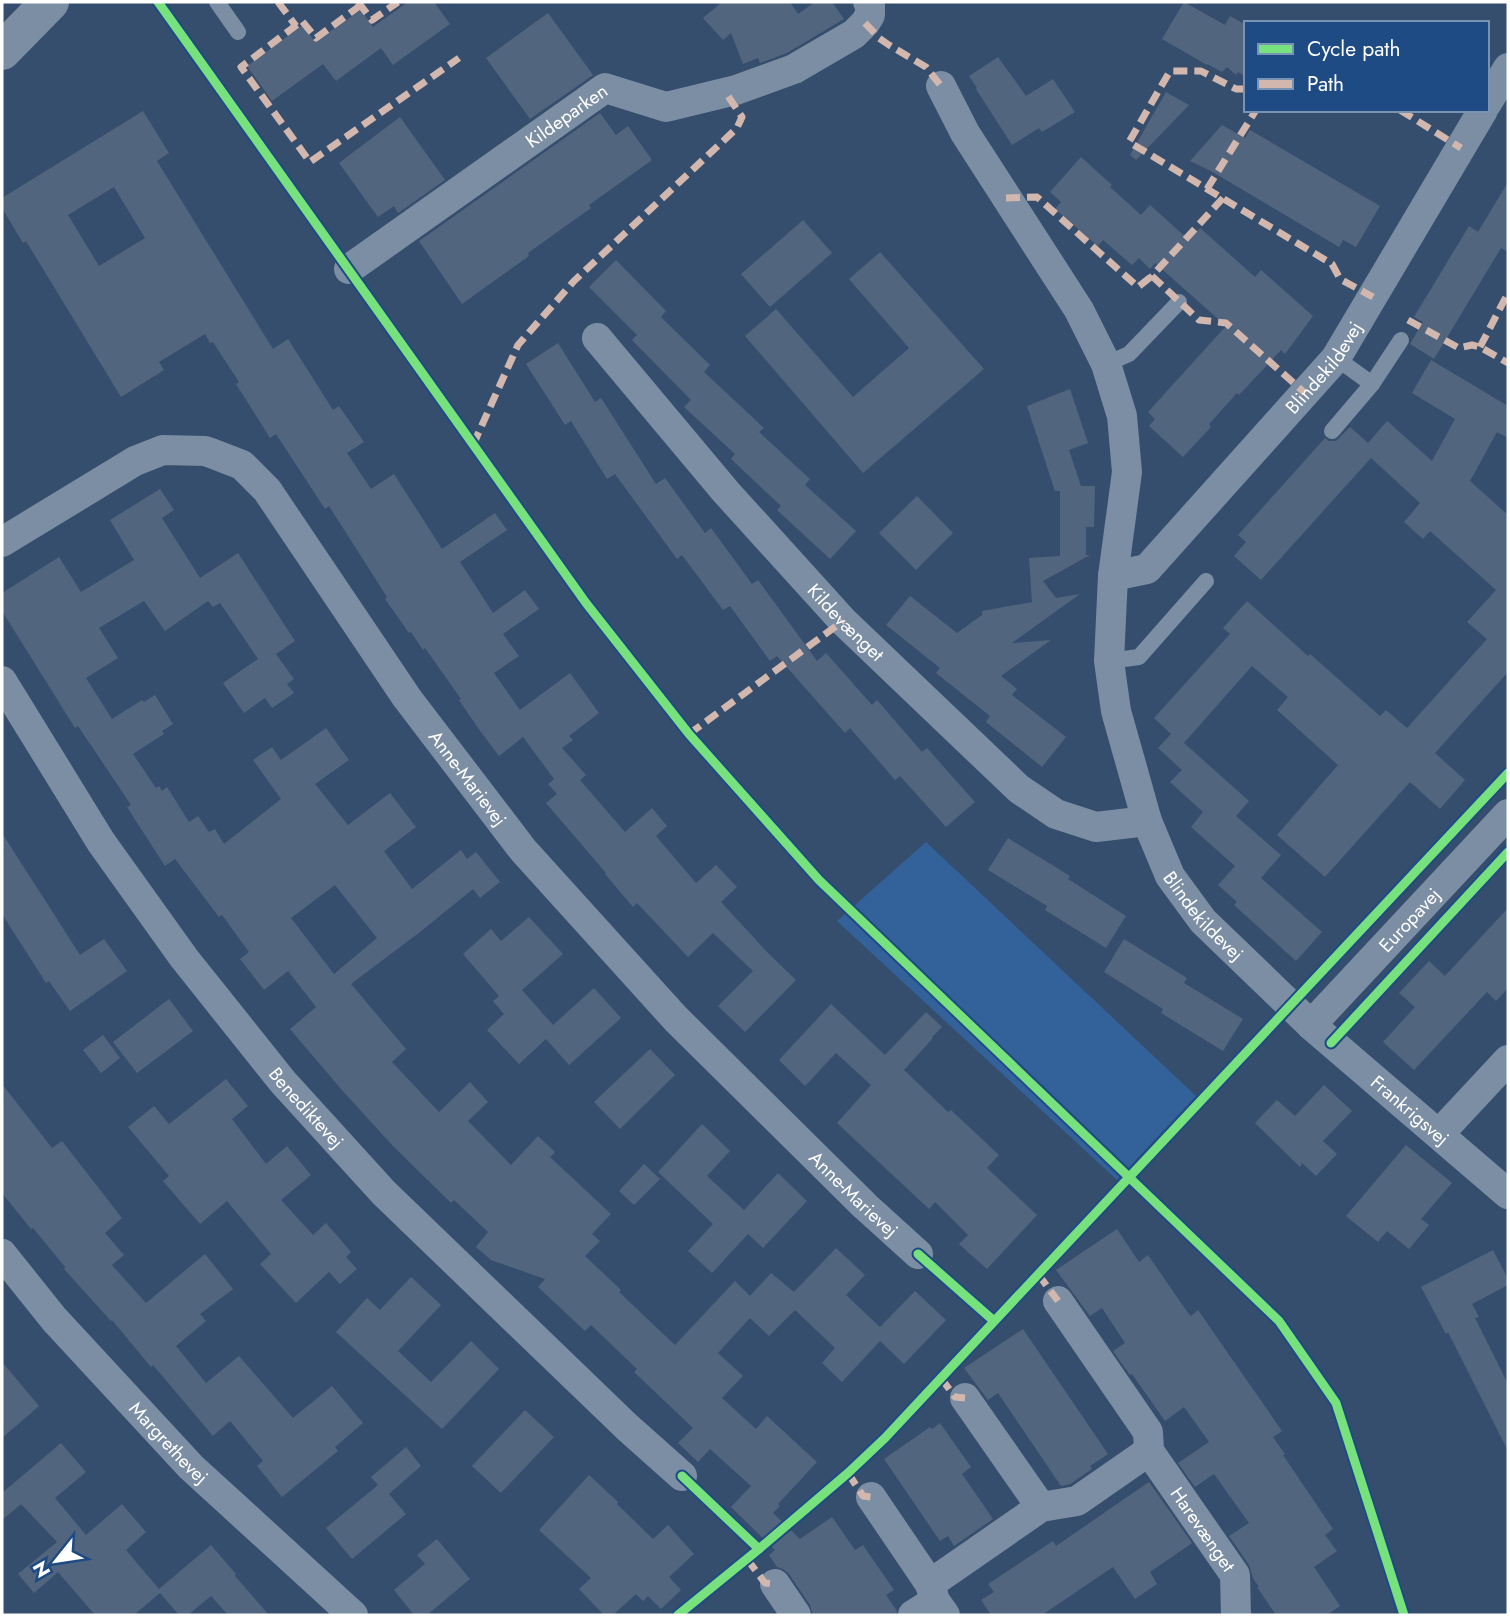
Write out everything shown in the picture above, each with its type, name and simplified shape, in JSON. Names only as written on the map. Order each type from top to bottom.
[{"type":"street","points":[[2,51],[50,2]]},
{"type":"street","name":"Kildeparken","points":[[349,269],[605,88],[666,107],[736,90],[794,69],[854,34],[870,15],[869,3]]},
{"type":"street","points":[[1489,100],[1508,68]]},
{"type":"street","name":"Blindekildevej","points":[[941,86],[965,133],[1079,310],[1106,365],[1122,416],[1128,472],[1113,576],[1109,661],[1116,711],[1147,821],[1170,876],[1203,921],[1311,1025]]},
{"type":"street","name":"Blindekildevej","points":[[1113,576],[1147,569],[1336,358],[1482,112]]},
{"type":"street","name":"Kildevænget","points":[[597,338],[726,492],[843,621],[1019,789],[1056,814],[1096,827],[1147,821]]},
{"type":"street","name":"Anne-Marievej","points":[[2,542],[135,461],[163,450],[205,451],[242,466],[267,490],[407,698],[523,850],[676,1019],[864,1206],[918,1254]]},
{"type":"street","name":"Benediktevej","points":[[2,681],[101,842],[184,958],[283,1082],[384,1193],[627,1427],[682,1476]]},
{"type":"street","name":"Europavej","points":[[1311,1025],[1508,814]]},
{"type":"street","name":"Frankrigsvej","points":[[1311,1025],[1508,1194]]},
{"type":"street","points":[[1438,1134],[1508,1060]]},
{"type":"street","name":"Margrethevej","points":[[2,1254],[54,1319],[191,1467],[353,1615]]},
{"type":"street","name":"Harevænget","points":[[1058,1301],[1148,1432],[1149,1451],[1235,1575],[1236,1615]]},
{"type":"street","points":[[965,1398],[1041,1507]]},
{"type":"street","points":[[871,1497],[931,1604],[1041,1507],[1077,1501],[1149,1451]]},
{"type":"street","points":[[775,1584],[796,1615]]},
{"type":"lane","points":[[217,2],[238,32]]},
{"type":"lane","points":[[1106,365],[1129,354],[1180,302]]},
{"type":"lane","points":[[1332,431],[1372,384],[1401,340]]},
{"type":"lane","points":[[1336,358],[1372,384]]},
{"type":"lane","points":[[1109,661],[1139,657],[1206,581]]},
{"type":"shaded area","points":[[926,842],[1196,1096],[1117,1180],[837,921]]},
{"type":"building","points":[[408,2],[434,2],[450,24],[393,65],[381,48],[336,81],[323,64],[272,101],[247,66],[303,25],[315,42],[361,10],[373,27]]},
{"type":"building","points":[[722,2],[790,2],[798,14],[815,2],[832,2],[844,19],[787,53],[760,63],[758,58],[743,64],[731,33],[723,40],[703,18]]},
{"type":"building","points":[[1184,2],[1225,25],[1230,16],[1244,24],[1244,76],[1238,72],[1236,75],[1227,67],[1222,72],[1162,39]]},
{"type":"building","points":[[548,13],[593,75],[530,119],[486,58]]},
{"type":"building","points":[[998,57],[1026,96],[1053,79],[1075,112],[1042,132],[1039,128],[1012,145],[969,76]]},
{"type":"building","points":[[1166,92],[1189,105],[1136,160],[1130,155]]},
{"type":"building","points":[[143,111],[169,153],[157,161],[273,349],[288,339],[333,410],[339,406],[364,442],[347,453],[371,489],[394,474],[442,549],[495,513],[507,530],[460,562],[493,613],[525,590],[539,609],[503,634],[519,656],[494,673],[520,710],[570,673],[599,713],[569,736],[573,740],[562,748],[586,775],[580,780],[625,832],[652,808],[667,826],[656,836],[696,883],[716,865],[737,887],[721,902],[796,980],[745,1032],[718,1006],[753,971],[713,933],[688,957],[637,903],[633,907],[546,803],[557,794],[548,784],[554,779],[523,737],[499,756],[425,648],[423,650],[411,632],[409,633],[385,599],[387,597],[329,506],[325,509],[276,434],[270,438],[213,342],[210,343],[205,334],[159,362],[164,370],[121,397],[26,241],[23,243],[2,208],[2,198]],"holes":[[[114,187],[145,238],[99,266],[68,215]]]},
{"type":"building","points":[[600,113],[616,135],[628,126],[652,160],[589,205],[591,208],[528,253],[529,256],[462,304],[419,241]]},
{"type":"building","points":[[400,117],[445,180],[398,213],[394,206],[378,217],[339,163]]},
{"type":"building","points":[[1222,125],[1245,138],[1250,130],[1380,206],[1356,247],[1343,240],[1339,247],[1190,161]]},
{"type":"building","points":[[1081,157],[1141,215],[1150,205],[1189,240],[1200,228],[1255,277],[1261,270],[1313,316],[1285,354],[1281,350],[1239,395],[1237,393],[1183,457],[1149,426],[1155,419],[1148,412],[1226,326],[1155,263],[1150,269],[1139,258],[1132,265],[1103,240],[1098,246],[1055,209],[1061,202],[1050,192]]},
{"type":"building","points":[[1508,182],[1508,252],[1501,248],[1434,359],[1410,344],[1423,322],[1414,317],[1469,226],[1478,232]]},
{"type":"building","points":[[803,220],[832,253],[770,307],[741,274]]},
{"type":"building","points":[[880,252],[984,369],[863,473],[745,336],[776,309],[853,397],[909,348],[849,279]]},
{"type":"building","points":[[616,260],[666,311],[661,317],[710,365],[704,372],[764,428],[759,432],[810,479],[805,485],[856,531],[830,559],[777,510],[781,506],[731,459],[735,454],[684,407],[691,400],[632,340],[637,335],[589,287]]},
{"type":"building","points":[[558,343],[595,402],[601,398],[656,484],[665,478],[705,533],[711,528],[752,584],[758,580],[817,661],[826,653],[872,705],[877,700],[922,752],[927,748],[975,802],[946,827],[900,776],[895,780],[850,728],[845,733],[777,656],[770,661],[730,606],[723,610],[682,555],[677,559],[615,474],[607,479],[571,421],[565,425],[526,364]]},
{"type":"building","points":[[1431,360],[1508,406],[1508,438],[1497,432],[1470,481],[1508,515],[1508,672],[1435,753],[1465,780],[1440,809],[1410,782],[1325,877],[1277,835],[1338,765],[1277,710],[1288,697],[1252,666],[1184,743],[1249,801],[1236,816],[1281,855],[1261,878],[1322,932],[1296,961],[1234,905],[1237,902],[1218,885],[1235,866],[1191,827],[1203,812],[1170,782],[1182,770],[1158,748],[1171,734],[1154,718],[1230,634],[1223,628],[1247,601],[1380,716],[1386,710],[1407,728],[1487,639],[1467,622],[1496,590],[1430,531],[1423,539],[1404,522],[1420,503],[1371,458],[1261,580],[1234,556],[1246,542],[1238,535],[1325,438],[1336,441],[1350,427],[1368,443],[1387,421],[1432,461],[1455,419],[1412,393]]},
{"type":"building","points":[[1070,389],[1088,443],[1069,450],[1081,486],[1095,486],[1094,527],[1086,527],[1086,555],[1090,555],[1043,581],[1056,598],[1080,594],[1012,643],[1051,640],[1001,676],[1017,689],[1012,695],[1066,737],[1042,767],[986,722],[990,716],[936,673],[940,668],[886,625],[910,596],[957,633],[982,615],[982,611],[1032,602],[1029,558],[1060,556],[1060,491],[1055,491],[1027,406]]},
{"type":"building","points":[[160,489],[174,510],[162,518],[200,578],[238,553],[295,641],[276,654],[294,679],[287,684],[294,693],[272,708],[265,698],[244,713],[223,683],[258,659],[220,603],[213,607],[208,601],[165,631],[144,601],[99,628],[118,658],[86,678],[112,719],[155,695],[173,724],[162,731],[164,734],[133,754],[156,788],[159,786],[162,791],[167,787],[189,822],[198,816],[209,832],[215,829],[224,844],[281,799],[253,760],[272,747],[281,760],[326,728],[349,760],[315,784],[348,825],[390,793],[416,827],[384,851],[412,889],[461,850],[467,859],[476,852],[500,882],[480,898],[473,889],[351,984],[406,1049],[392,1062],[439,1112],[470,1082],[488,1102],[468,1121],[511,1165],[538,1136],[555,1152],[550,1157],[611,1214],[592,1234],[600,1241],[585,1256],[621,1290],[619,1292],[675,1345],[735,1281],[750,1296],[771,1273],[794,1292],[836,1248],[865,1275],[846,1295],[880,1327],[915,1291],[946,1320],[904,1364],[880,1341],[842,1382],[822,1363],[835,1348],[795,1310],[769,1336],[750,1318],[718,1353],[743,1376],[722,1398],[756,1429],[767,1416],[817,1462],[773,1513],[800,1539],[832,1517],[855,1550],[863,1545],[894,1590],[886,1595],[897,1611],[896,1615],[813,1615],[810,1605],[789,1574],[777,1567],[769,1555],[775,1550],[731,1507],[751,1486],[710,1449],[698,1462],[678,1443],[693,1428],[634,1372],[637,1369],[591,1325],[585,1331],[538,1287],[545,1279],[491,1260],[476,1247],[488,1232],[454,1200],[451,1203],[393,1146],[290,1029],[316,1007],[288,971],[264,990],[240,959],[249,952],[222,915],[219,917],[175,859],[165,866],[127,807],[131,805],[78,726],[75,728],[2,611],[2,593],[59,557],[81,592],[134,560],[110,520]],"holes":[[[335,885],[377,938],[334,974],[291,918]]]},
{"type":"building","points":[[917,496],[953,533],[916,570],[879,533]]},
{"type":"building","points":[[2,833],[80,955],[104,939],[127,971],[70,1011],[49,981],[46,983],[2,914]]},
{"type":"building","points":[[1008,838],[1070,876],[1068,879],[1126,916],[1106,948],[1045,910],[1047,906],[988,870]]},
{"type":"building","points":[[1508,908],[1508,988],[1496,1001],[1487,992],[1414,1070],[1383,1042],[1415,1007],[1399,993],[1429,961],[1445,976]]},
{"type":"building","points":[[529,917],[563,954],[522,990],[553,1025],[594,988],[621,1018],[569,1065],[546,1039],[519,1064],[487,1030],[504,1014],[493,1001],[499,996],[463,954],[491,929],[501,941]]},
{"type":"building","points":[[1124,939],[1187,978],[1184,983],[1243,1019],[1223,1051],[1161,1013],[1163,1009],[1104,972]]},
{"type":"building","points":[[169,999],[193,1031],[137,1073],[113,1042]]},
{"type":"building","points":[[831,1004],[885,1055],[926,1012],[942,1027],[904,1070],[999,1155],[987,1168],[1037,1215],[987,1269],[959,1244],[968,1235],[935,1202],[929,1209],[837,1123],[871,1085],[836,1053],[805,1086],[779,1060]]},
{"type":"building","points":[[103,1035],[120,1058],[101,1073],[83,1050]]},
{"type":"building","points":[[650,1049],[675,1075],[620,1129],[594,1102]]},
{"type":"building","points":[[226,1079],[248,1106],[232,1119],[266,1164],[287,1146],[311,1175],[281,1200],[313,1235],[326,1223],[351,1252],[346,1257],[357,1269],[340,1284],[329,1272],[296,1303],[260,1264],[271,1254],[227,1201],[200,1224],[163,1181],[169,1176],[128,1127],[154,1106],[169,1124]]},
{"type":"building","points":[[2,1084],[52,1148],[62,1141],[122,1218],[105,1233],[124,1255],[112,1265],[146,1303],[205,1254],[233,1289],[200,1314],[206,1321],[176,1346],[206,1383],[239,1356],[293,1418],[332,1386],[363,1423],[335,1447],[338,1451],[282,1497],[257,1466],[263,1461],[230,1421],[213,1436],[153,1365],[151,1367],[64,1269],[2,1193]]},
{"type":"building","points":[[1324,1085],[1352,1111],[1323,1141],[1337,1154],[1316,1176],[1302,1163],[1300,1167],[1255,1123],[1277,1100],[1295,1116]]},
{"type":"building","points":[[702,1124],[730,1151],[707,1176],[744,1210],[778,1173],[807,1201],[763,1248],[748,1234],[712,1273],[688,1251],[713,1224],[658,1172]]},
{"type":"building","points":[[1406,1145],[1452,1183],[1421,1219],[1429,1225],[1409,1249],[1387,1231],[1378,1242],[1346,1216]]},
{"type":"building","points":[[644,1164],[660,1179],[634,1205],[619,1191]]},
{"type":"building","points":[[1117,1229],[1139,1262],[1148,1255],[1191,1316],[1198,1310],[1282,1431],[1273,1437],[1333,1529],[1325,1535],[1337,1551],[1314,1567],[1340,1606],[1327,1615],[1276,1615],[1257,1587],[1249,1565],[1229,1536],[1249,1523],[1214,1474],[1195,1487],[1178,1463],[1209,1442],[1184,1407],[1165,1421],[1113,1351],[1125,1343],[1102,1308],[1090,1316],[1056,1270]]},
{"type":"building","points":[[1493,1250],[1508,1279],[1508,1285],[1472,1304],[1479,1317],[1475,1318],[1508,1384],[1508,1451],[1448,1332],[1446,1334],[1421,1287]]},
{"type":"building","points":[[411,1277],[441,1305],[398,1351],[431,1382],[471,1341],[499,1369],[442,1429],[336,1332],[367,1298],[380,1310]]},
{"type":"building","points":[[1023,1329],[1108,1454],[1070,1484],[1061,1486],[998,1393],[988,1400],[964,1368]]},
{"type":"building","points":[[2,1362],[39,1406],[2,1438]]},
{"type":"building","points":[[525,1410],[554,1437],[501,1493],[472,1466]]},
{"type":"building","points":[[940,1423],[971,1467],[962,1474],[993,1519],[954,1546],[948,1536],[940,1541],[884,1459]]},
{"type":"building","points":[[61,1443],[86,1472],[55,1498],[86,1535],[122,1504],[146,1532],[126,1550],[159,1589],[211,1545],[269,1615],[228,1615],[211,1596],[188,1615],[179,1615],[160,1593],[134,1615],[95,1615],[58,1572],[34,1593],[18,1574],[57,1542],[21,1504],[2,1520],[2,1493]]},
{"type":"building","points":[[406,1447],[421,1466],[389,1494],[406,1514],[352,1559],[326,1528],[378,1485],[371,1477]]},
{"type":"building","points":[[589,1475],[653,1539],[668,1525],[694,1554],[669,1577],[681,1590],[661,1609],[648,1596],[643,1601],[636,1594],[613,1615],[604,1615],[579,1589],[591,1578],[539,1530]]},
{"type":"building","points":[[1149,1482],[1192,1543],[1150,1572],[1157,1584],[1135,1599],[1113,1567],[1042,1615],[991,1615],[981,1600],[994,1592],[988,1584],[1053,1541],[1056,1546]]},
{"type":"building","points":[[437,1539],[470,1579],[427,1615],[414,1615],[394,1590],[425,1564],[417,1555]]},
{"type":"marked path","points":[[278,2],[296,26]]},
{"type":"marked path","points":[[358,2],[372,20],[398,2]]},
{"type":"marked path","points":[[361,5],[316,38],[302,21],[241,67],[310,162],[459,58]]},
{"type":"marked path","points":[[865,23],[879,38],[926,67],[941,86]]},
{"type":"marked path","points":[[1244,89],[1236,89],[1201,71],[1170,71],[1129,142],[1332,264],[1340,279],[1373,297]]},
{"type":"marked path","points":[[473,445],[518,345],[574,281],[737,128],[742,117],[726,93]]},
{"type":"marked path","points":[[1207,189],[1255,112]]},
{"type":"marked path","points":[[1403,112],[1461,148]]},
{"type":"marked path","points":[[1006,198],[1037,197],[1138,287],[1152,276]]},
{"type":"marked path","points":[[1223,198],[1152,276],[1199,320],[1226,323],[1305,393]]},
{"type":"marked path","points":[[1480,347],[1508,293]]},
{"type":"marked path","points":[[1408,320],[1459,348],[1472,345],[1480,347],[1508,363]]},
{"type":"marked path","points":[[689,734],[843,621]]},
{"type":"marked path","points":[[1038,1274],[1058,1301]]},
{"type":"marked path","points":[[941,1378],[955,1397],[965,1398]]},
{"type":"marked path","points":[[848,1473],[863,1496],[871,1497]]},
{"type":"marked path","points":[[747,1559],[765,1583],[775,1584]]},
{"type":"cycle path","points":[[158,2],[586,603],[689,734],[819,880],[1279,1321],[1336,1403],[1404,1615]]},
{"type":"cycle path","points":[[678,1615],[848,1473],[885,1438],[1508,773]]},
{"type":"cycle path","points":[[1331,1043],[1508,852]]},
{"type":"cycle path","points":[[918,1254],[994,1321]]},
{"type":"cycle path","points":[[682,1476],[759,1549]]}]
